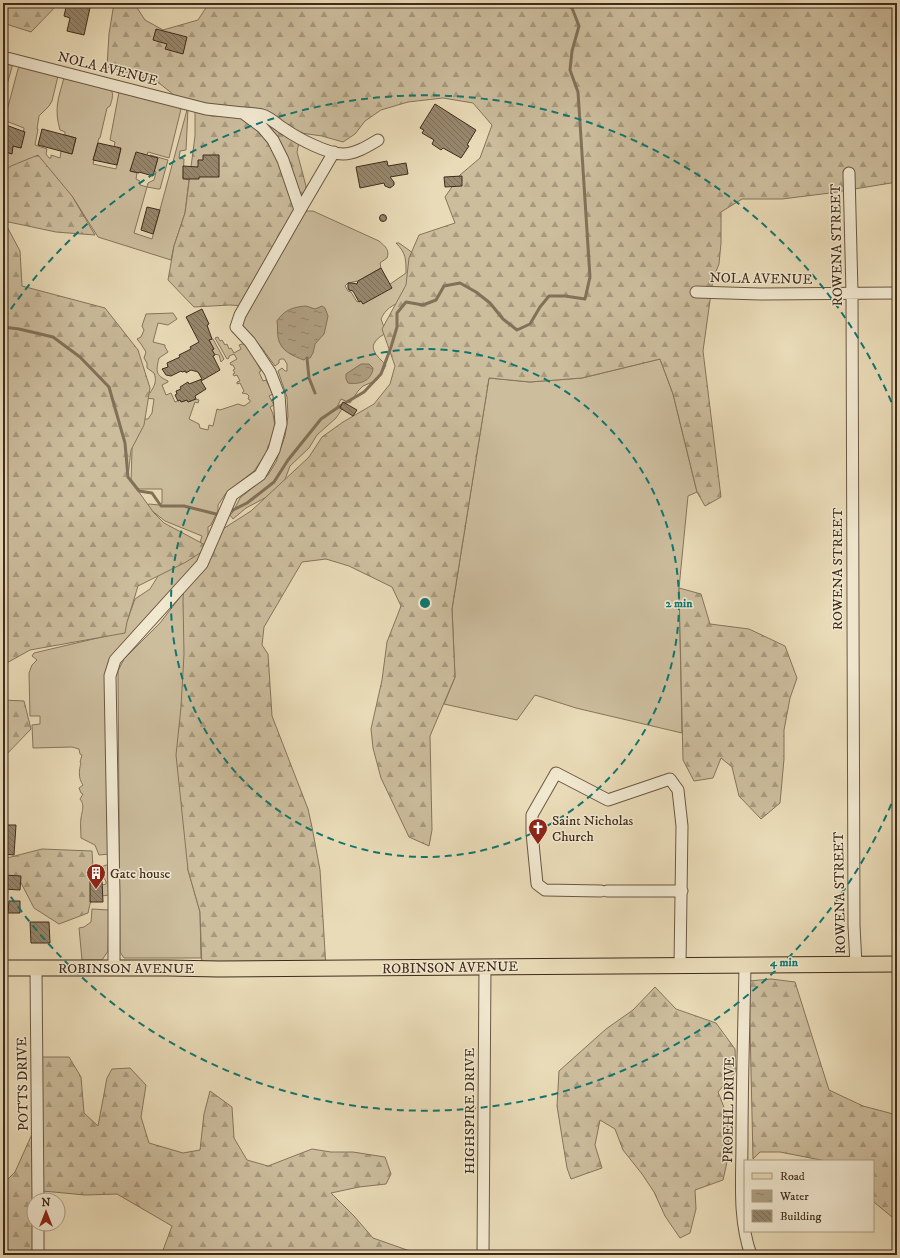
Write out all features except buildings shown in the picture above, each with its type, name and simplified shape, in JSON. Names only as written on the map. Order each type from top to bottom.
[{"type":"main road","name":"ROBINSON AVENUE","points":[[3,968],[168,968],[219,970],[744,964],[897,964]]},
{"type":"street","name":"NOLA AVENUE","points":[[3,57],[206,109],[260,114],[305,141],[334,152]]},
{"type":"street","points":[[243,113],[262,126],[274,140],[283,160],[300,210]]},
{"type":"street","points":[[114,968],[110,676],[115,660],[202,564],[232,496],[260,475],[274,450],[281,424],[279,395],[270,372],[250,342],[236,327],[240,315],[334,152],[344,154],[360,150],[378,140]]},
{"type":"street","name":"ROWENA STREET","points":[[849,173],[852,294],[854,926],[856,964]]},
{"type":"street","name":"NOLA AVENUE","points":[[696,292],[760,294],[897,294]]},
{"type":"street","points":[[680,965],[682,891],[682,826],[678,790],[670,780],[608,800],[556,774],[532,815],[532,833],[537,884],[545,890],[682,891]]},
{"type":"street","name":"PROEHL DRIVE","points":[[744,964],[742,1214],[744,1226]]},
{"type":"street","name":"HIGHSPIRE DRIVE","points":[[483,1255],[485,967]]},
{"type":"street","name":"POTTS DRIVE","points":[[36,968],[38,1192]]},
{"type":"street","points":[[38,1232],[38,1255]]},
{"type":"street","name":"PROEHL DRIVE","points":[[745,1232],[747,1244],[752,1255]]},
{"type":"green space","points":[[3,3],[59,3],[31,32],[3,23]]},
{"type":"green space","points":[[114,3],[134,3],[145,20],[163,30],[198,20],[209,3],[897,3],[897,182],[782,199],[742,199],[721,212],[719,264],[713,279],[703,351],[721,497],[705,506],[697,492],[673,394],[660,359],[582,378],[530,382],[489,378],[452,609],[455,677],[430,736],[432,830],[429,846],[409,837],[381,778],[373,748],[371,729],[382,680],[387,642],[401,606],[392,587],[349,566],[326,559],[302,562],[264,627],[262,645],[268,654],[272,716],[308,809],[312,827],[320,870],[326,968],[202,969],[200,912],[188,870],[176,755],[184,654],[184,583],[208,548],[186,562],[138,586],[125,633],[30,650],[3,665],[3,172],[11,166],[38,155],[72,196],[95,235],[56,232],[4,221],[20,251],[22,286],[105,308],[138,350],[150,388],[144,425],[131,450],[128,477],[154,513],[164,523],[209,547],[215,534],[251,511],[309,457],[322,437],[343,422],[374,404],[390,384],[395,366],[382,329],[406,285],[409,258],[419,235],[455,223],[445,197],[460,175],[480,158],[492,125],[473,103],[443,98],[408,102],[381,110],[365,121],[355,134],[343,142],[322,136],[301,133],[297,152],[306,186],[303,204],[246,306],[230,305],[194,307],[168,280],[174,246],[185,213],[195,136],[195,106],[184,103],[159,83],[107,67],[109,34]]},
{"type":"green space","points":[[3,62],[12,64],[12,67],[3,99]]},
{"type":"green space","points":[[20,66],[58,76],[52,101],[39,116],[35,145],[47,149],[46,154],[49,158],[51,158],[51,155],[60,158],[61,151],[72,154],[76,138],[65,135],[65,132],[60,130],[58,123],[57,110],[64,78],[111,90],[112,92],[113,95],[110,106],[107,108],[93,164],[116,169],[121,149],[114,147],[115,142],[110,140],[119,92],[180,107],[181,109],[169,158],[148,152],[147,155],[131,168],[130,171],[137,173],[136,179],[140,181],[140,185],[147,187],[134,233],[152,239],[188,109],[186,150],[180,151],[179,158],[184,159],[183,178],[189,180],[185,213],[171,260],[98,237],[72,196],[3,174],[3,151],[11,153],[13,146],[21,148],[24,128],[6,121],[5,118]]},
{"type":"green space","points":[[150,155],[168,160],[160,189],[147,187],[148,183],[154,180],[156,172],[154,171],[158,158]]},
{"type":"green space","points":[[307,211],[313,211],[379,241],[386,248],[388,255],[387,258],[380,263],[381,268],[358,281],[348,283],[345,286],[357,302],[361,301],[363,303],[406,273],[405,256],[396,243],[399,243],[413,253],[429,296],[401,302],[389,308],[381,319],[386,333],[377,339],[373,348],[376,354],[386,365],[377,380],[363,386],[350,403],[341,399],[337,407],[342,409],[336,418],[317,435],[309,448],[290,466],[280,490],[246,508],[233,519],[230,515],[240,498],[268,475],[276,462],[285,436],[288,416],[287,397],[278,371],[282,368],[287,371],[287,364],[284,359],[281,359],[275,366],[262,348],[243,327],[243,320],[301,217]]},
{"type":"green space","points":[[173,313],[177,319],[168,325],[158,323],[153,342],[165,345],[168,352],[159,358],[157,366],[159,375],[168,381],[162,385],[166,395],[171,393],[175,402],[180,400],[182,402],[187,400],[188,402],[196,399],[199,400],[198,403],[195,402],[189,419],[199,424],[200,428],[208,430],[209,425],[213,426],[217,409],[220,410],[238,404],[244,406],[250,402],[248,399],[249,396],[242,393],[244,391],[240,383],[237,384],[237,382],[240,381],[237,375],[234,376],[233,374],[235,373],[233,370],[235,369],[230,363],[237,359],[234,354],[229,356],[227,359],[215,338],[218,337],[220,341],[222,340],[234,353],[241,349],[239,345],[248,345],[261,371],[259,372],[263,381],[266,380],[273,394],[269,396],[274,405],[270,407],[275,426],[272,440],[268,446],[267,452],[254,471],[226,493],[218,505],[218,510],[211,525],[208,527],[208,536],[202,554],[190,571],[108,663],[109,854],[99,855],[95,845],[81,838],[83,806],[80,799],[83,794],[79,788],[83,785],[79,771],[82,755],[80,754],[79,749],[72,747],[33,748],[32,725],[40,724],[40,716],[30,716],[29,673],[32,665],[37,660],[32,656],[34,653],[123,632],[135,599],[150,589],[158,576],[168,565],[199,546],[202,536],[165,521],[146,506],[149,504],[159,505],[162,503],[162,489],[137,489],[131,482],[133,419],[148,419],[152,413],[154,399],[145,398],[143,391],[150,393],[155,381],[154,373],[147,368],[147,363],[144,358],[146,352],[137,339],[141,337],[144,330],[142,326],[146,314]]},
{"type":"green space","points":[[213,339],[224,359],[221,362],[219,355],[214,354],[212,350],[214,349],[209,340]]},
{"type":"green space","points":[[660,359],[673,394],[697,492],[688,496],[679,588],[682,733],[576,708],[535,695],[517,720],[444,704],[455,677],[452,609],[489,378],[530,382],[582,378]]},
{"type":"green space","points":[[191,583],[188,870],[200,912],[201,958],[124,958],[120,952],[118,671],[124,659],[160,623]]},
{"type":"green space","points":[[679,588],[701,594],[710,624],[749,629],[785,646],[797,678],[790,698],[784,730],[784,759],[780,803],[761,819],[739,796],[732,767],[721,758],[713,778],[694,781],[683,760]]},
{"type":"green space","points":[[3,700],[24,701],[31,729],[3,758]]},
{"type":"green space","points":[[42,849],[92,851],[94,886],[88,913],[59,924],[34,908],[19,879],[3,879],[3,859]]},
{"type":"green space","points":[[109,864],[109,895],[102,896],[102,885],[106,884],[106,881],[104,876],[100,873],[101,867]]},
{"type":"green space","points":[[92,909],[109,910],[108,951],[102,960],[82,960],[79,928],[84,927],[91,922]]},
{"type":"green space","points":[[771,979],[795,982],[829,1090],[863,1106],[897,1115],[897,1190],[894,1194],[897,1206],[897,1221],[874,1202],[874,1160],[821,1160],[780,1152],[760,1152],[753,1159],[749,981]]},
{"type":"green space","points":[[655,987],[676,1009],[716,1023],[735,1049],[736,1071],[718,1092],[727,1115],[729,1153],[723,1180],[695,1190],[696,1209],[690,1233],[680,1238],[665,1216],[654,1192],[623,1150],[615,1129],[600,1120],[595,1145],[602,1168],[571,1179],[567,1168],[557,1106],[559,1071],[606,1029],[633,1010]]},
{"type":"green space","points":[[42,1057],[69,1057],[81,1077],[84,1113],[98,1126],[107,1078],[112,1069],[130,1068],[146,1085],[141,1117],[149,1143],[183,1153],[200,1150],[204,1114],[210,1091],[232,1107],[234,1138],[247,1160],[268,1166],[312,1149],[331,1152],[353,1152],[385,1157],[391,1174],[386,1184],[359,1187],[331,1193],[373,1238],[407,1250],[436,1255],[160,1255],[172,1226],[117,1194],[85,1195],[43,1191]]},
{"type":"green space","points":[[32,1134],[32,1192],[26,1192],[26,1232],[33,1232],[33,1255],[3,1255],[3,1184],[15,1172]]},
{"type":"water","points":[[306,306],[315,309],[322,306],[325,308],[328,316],[324,334],[315,344],[310,358],[306,358],[304,360],[291,355],[281,346],[278,337],[277,321],[289,310]]},
{"type":"water","points":[[361,364],[369,364],[373,368],[368,379],[360,383],[348,383],[346,374]]},
{"type":"waterway","points":[[229,512],[247,503],[274,482],[288,460],[321,419],[364,392],[381,374],[397,327],[397,313],[406,302],[423,305],[436,300],[444,286],[460,283],[476,292],[490,303],[503,319],[517,330],[530,324],[540,307],[549,296],[565,296],[585,299],[590,277],[578,92],[570,70],[572,51],[579,26],[572,8],[563,3]]},
{"type":"waterway","points":[[3,327],[53,337],[80,357],[109,387],[125,443],[128,477],[139,491],[152,493],[161,506],[184,506],[220,515]]},
{"type":"waterway","points":[[307,358],[309,378],[315,393]]},
{"type":"place","name":"Saint Nicholas Church","points":[[538,845]]},
{"type":"place","name":"Gate house","points":[[96,890]]}]
